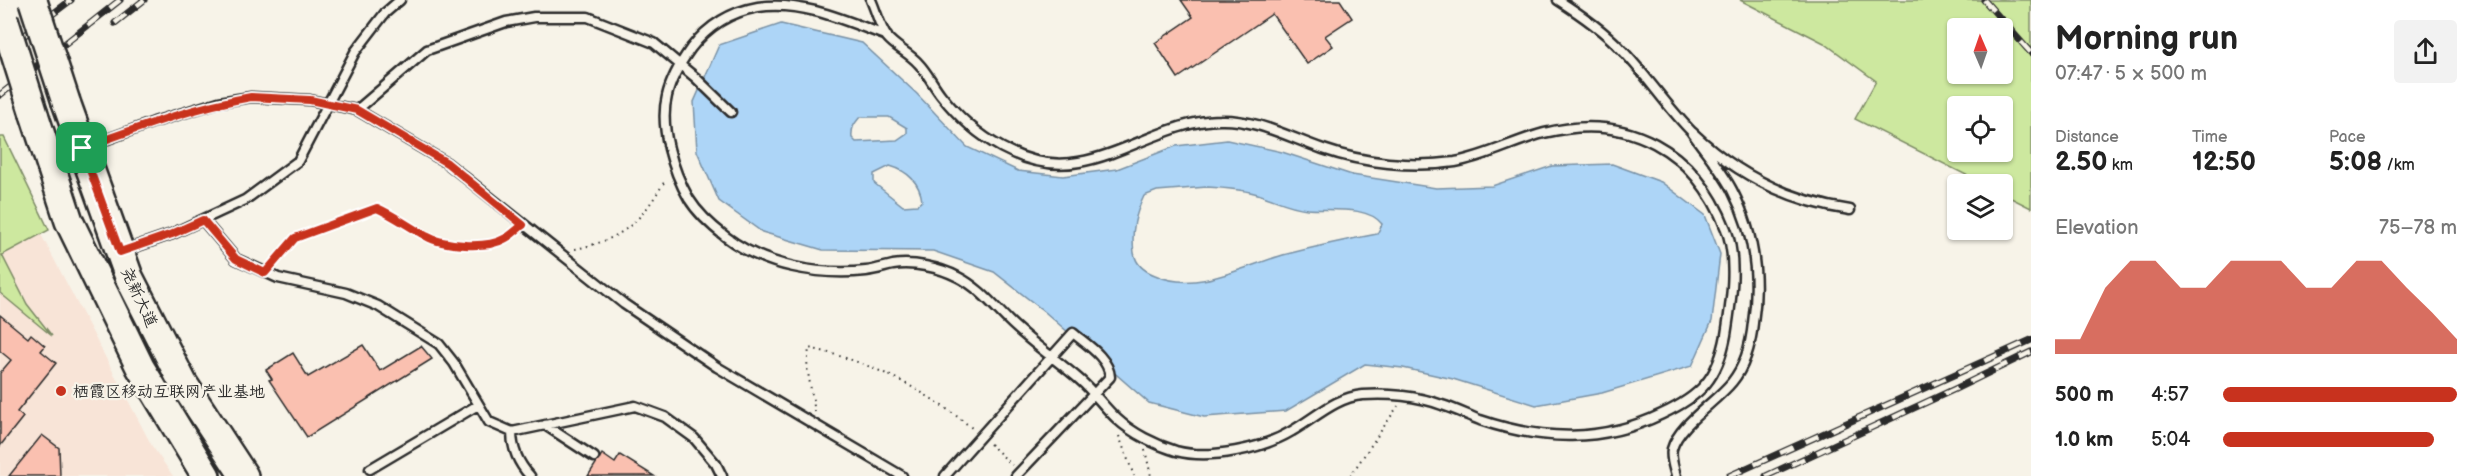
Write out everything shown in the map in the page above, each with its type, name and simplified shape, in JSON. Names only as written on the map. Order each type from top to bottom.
[{"type":"main road","name":"尧新大道","points":[[33,0],[66,102],[129,277],[183,383],[244,476]]},
{"type":"main road","name":"尧新大道","points":[[2,13],[69,221],[140,367],[206,476]]},
{"type":"lane","points":[[120,252],[172,234],[245,200],[298,161],[355,52],[385,13],[400,0]]},
{"type":"lane","points":[[871,0],[887,36]]},
{"type":"lane","points":[[1558,0],[1585,18],[1619,47],[1691,130],[1731,188],[1747,223],[1755,261],[1757,298],[1751,338],[1742,365],[1733,381],[1678,435],[1672,451],[1676,476]]},
{"type":"lane","points":[[765,5],[818,11],[887,36],[921,65],[940,94],[967,124],[1008,152],[1031,159],[1076,163],[1143,142],[1193,123],[1213,120],[1242,121],[1274,129],[1328,151],[1392,164],[1452,163],[1550,131],[1584,126],[1635,134],[1664,148],[1693,172],[1712,198],[1730,238],[1730,314],[1721,360],[1707,382],[1682,405],[1644,423],[1602,435],[1572,438],[1485,422],[1437,403],[1405,396],[1357,395],[1339,401],[1284,437],[1234,452],[1214,454],[1179,452],[1146,439],[1118,420],[1095,393],[1011,324],[966,280],[945,271],[901,263],[866,271],[814,272],[757,255],[727,237],[692,204],[675,165],[664,118],[667,95],[680,64],[703,32],[732,15],[765,5]]},
{"type":"lane","points":[[357,110],[427,50],[506,22],[534,17],[588,17],[654,43],[732,112]]},
{"type":"lane","points":[[82,148],[219,102],[251,97],[292,98],[357,110],[447,163],[624,304],[717,368],[902,476]]},
{"type":"lane","points":[[1691,130],[1720,156],[1752,179],[1819,206],[1850,210]]},
{"type":"lane","points":[[203,220],[236,259],[278,278],[346,293],[378,306],[439,344],[454,363],[489,422],[512,432],[634,405],[664,417],[694,438],[716,464],[722,476]]},
{"type":"lane","points":[[945,476],[1073,333],[1092,348],[1110,371],[1110,377],[1018,474]]},
{"type":"lane","points":[[370,469],[478,405]]},
{"type":"lane","points":[[545,425],[594,457]]},
{"type":"lane","points":[[512,432],[512,443],[523,468],[530,476]]},
{"type":"path","points":[[558,253],[588,247],[630,228],[651,204],[675,165]]},
{"type":"path","points":[[265,273],[295,238],[377,208],[400,219],[428,238],[449,244],[486,244],[503,240],[523,225]]},
{"type":"path","points":[[818,427],[807,367],[809,348],[842,355],[901,379],[951,411],[982,436],[1018,474]]},
{"type":"path","points":[[1350,476],[1405,396]]},
{"type":"path","points":[[1146,439],[1143,443],[1151,476]]},
{"type":"shaded area","name":"栖霞区移动互联网产业基地","points":[[34,221],[152,446],[173,476],[0,476],[0,245]]},
{"type":"green space","points":[[1740,0],[2031,0],[2031,208],[2013,199],[2013,174],[1964,174],[1855,119],[1876,81],[1824,43]]},
{"type":"green space","points":[[0,137],[4,137],[49,230],[2,255],[27,304],[52,336],[0,293]]},
{"type":"water","points":[[781,24],[862,43],[917,94],[967,147],[1018,171],[1063,176],[1117,169],[1176,146],[1227,140],[1282,152],[1352,175],[1436,188],[1492,186],[1552,166],[1612,164],[1661,182],[1705,215],[1720,254],[1712,321],[1692,366],[1602,393],[1536,405],[1453,379],[1403,368],[1365,364],[1286,411],[1204,417],[1149,403],[1045,312],[994,272],[933,251],[823,250],[762,232],[719,201],[697,151],[694,102],[719,45]],"holes":[[[860,117],[889,117],[907,128],[907,133],[897,140],[856,142],[852,138],[852,131]],[[890,166],[902,171],[916,183],[922,201],[917,205],[903,206],[874,183],[874,174]],[[1207,187],[1237,190],[1300,208],[1358,211],[1375,218],[1382,224],[1377,234],[1283,255],[1220,276],[1203,280],[1171,280],[1144,269],[1134,253],[1133,230],[1138,210],[1144,196],[1157,191]]]},
{"type":"building","points":[[1181,0],[1340,0],[1352,18],[1325,36],[1333,46],[1307,64],[1272,14],[1178,78],[1155,43],[1193,17]]},
{"type":"building","points":[[0,315],[28,338],[31,334],[45,346],[41,351],[56,363],[17,412],[23,417],[0,446],[0,373],[11,360],[0,351]]},
{"type":"building","points":[[363,345],[380,371],[421,346],[432,359],[307,437],[269,380],[272,379],[266,370],[293,353],[308,377]]},
{"type":"building","points":[[42,435],[59,448],[60,476],[9,476]]},
{"type":"building","points":[[602,454],[615,463],[620,455],[654,476],[588,476]]},
{"type":"railway","points":[[0,54],[71,0]]},
{"type":"railway","points":[[0,95],[120,0]]},
{"type":"railway","points":[[115,23],[144,0]]},
{"type":"railway","points":[[1984,0],[2031,53]]},
{"type":"railway","points":[[1729,476],[2031,340]]},
{"type":"railway","points":[[1766,476],[2031,352]]},
{"type":"place","name":"栖霞区移动互联网产业基地","points":[[61,391]]},
{"type":"route","points":[[251,97],[310,100],[357,110],[405,137],[447,163],[523,225],[503,240],[486,244],[449,244],[428,238],[400,219],[377,208],[295,238],[265,273],[236,259],[203,220],[172,234],[120,252],[82,148],[219,102],[251,97]]}]
